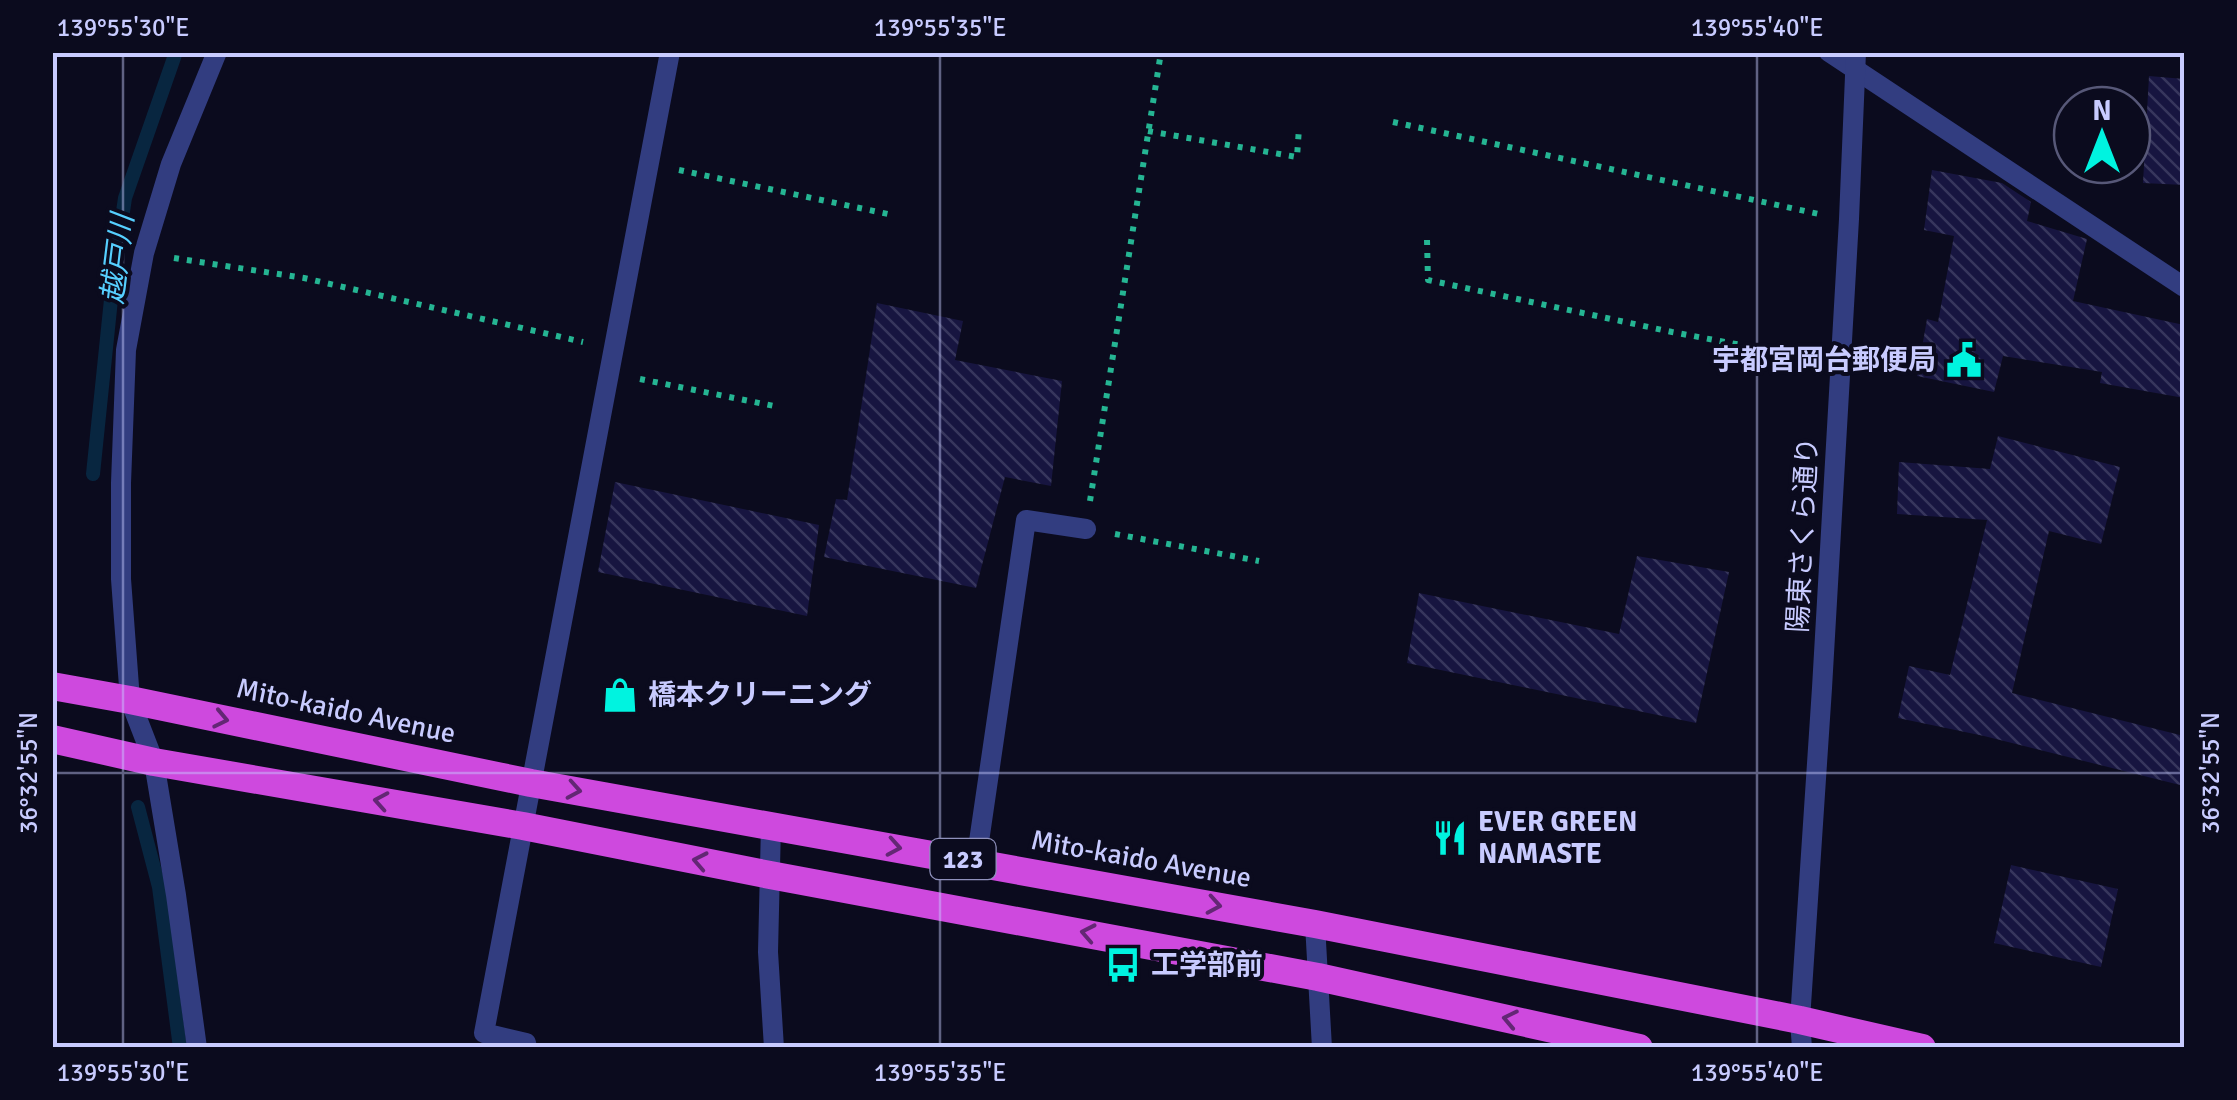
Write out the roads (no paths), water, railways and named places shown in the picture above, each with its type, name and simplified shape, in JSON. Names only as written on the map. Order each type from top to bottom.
[{"type":"highway","name":"Mito-kaido Avenue","points":[[52,686],[530,783],[1315,924],[1801,1034],[1922,1048]]},
{"type":"highway","name":"123","points":[[52,739],[154,762],[523,826],[1318,977],[1639,1048]]},
{"type":"street","points":[[196,1048],[154,762],[128,699],[121,579],[121,482],[126,350],[144,253],[171,164],[217,52]]},
{"type":"street","points":[[527,1048],[526,1042],[484,1033],[670,52]]},
{"type":"street","points":[[1830,52],[1856,62],[2184,288]]},
{"type":"street","name":"陽東さくら通り","points":[[1801,1034],[1856,62]]},
{"type":"street","points":[[976,862],[1026,520],[1086,528]]},
{"type":"street","points":[[771,824],[768,952],[774,1048]]},
{"type":"street","points":[[1315,924],[1322,1048]]},
{"type":"waterway","name":"越戸川","points":[[93,474],[125,198],[176,52]]},
{"type":"waterway","name":"越戸川","points":[[138,807],[159,887],[180,1048]]},
{"type":"place","name":"宇都宮岡台郵便局","points":[[1964,360]]},
{"type":"place","name":"橋本クリーニング","points":[[620,695]]},
{"type":"place","name":"EVER GREEN NAMASTE","points":[[1450,838]]},
{"type":"place","name":"工学部前","points":[[1123,965]]}]
